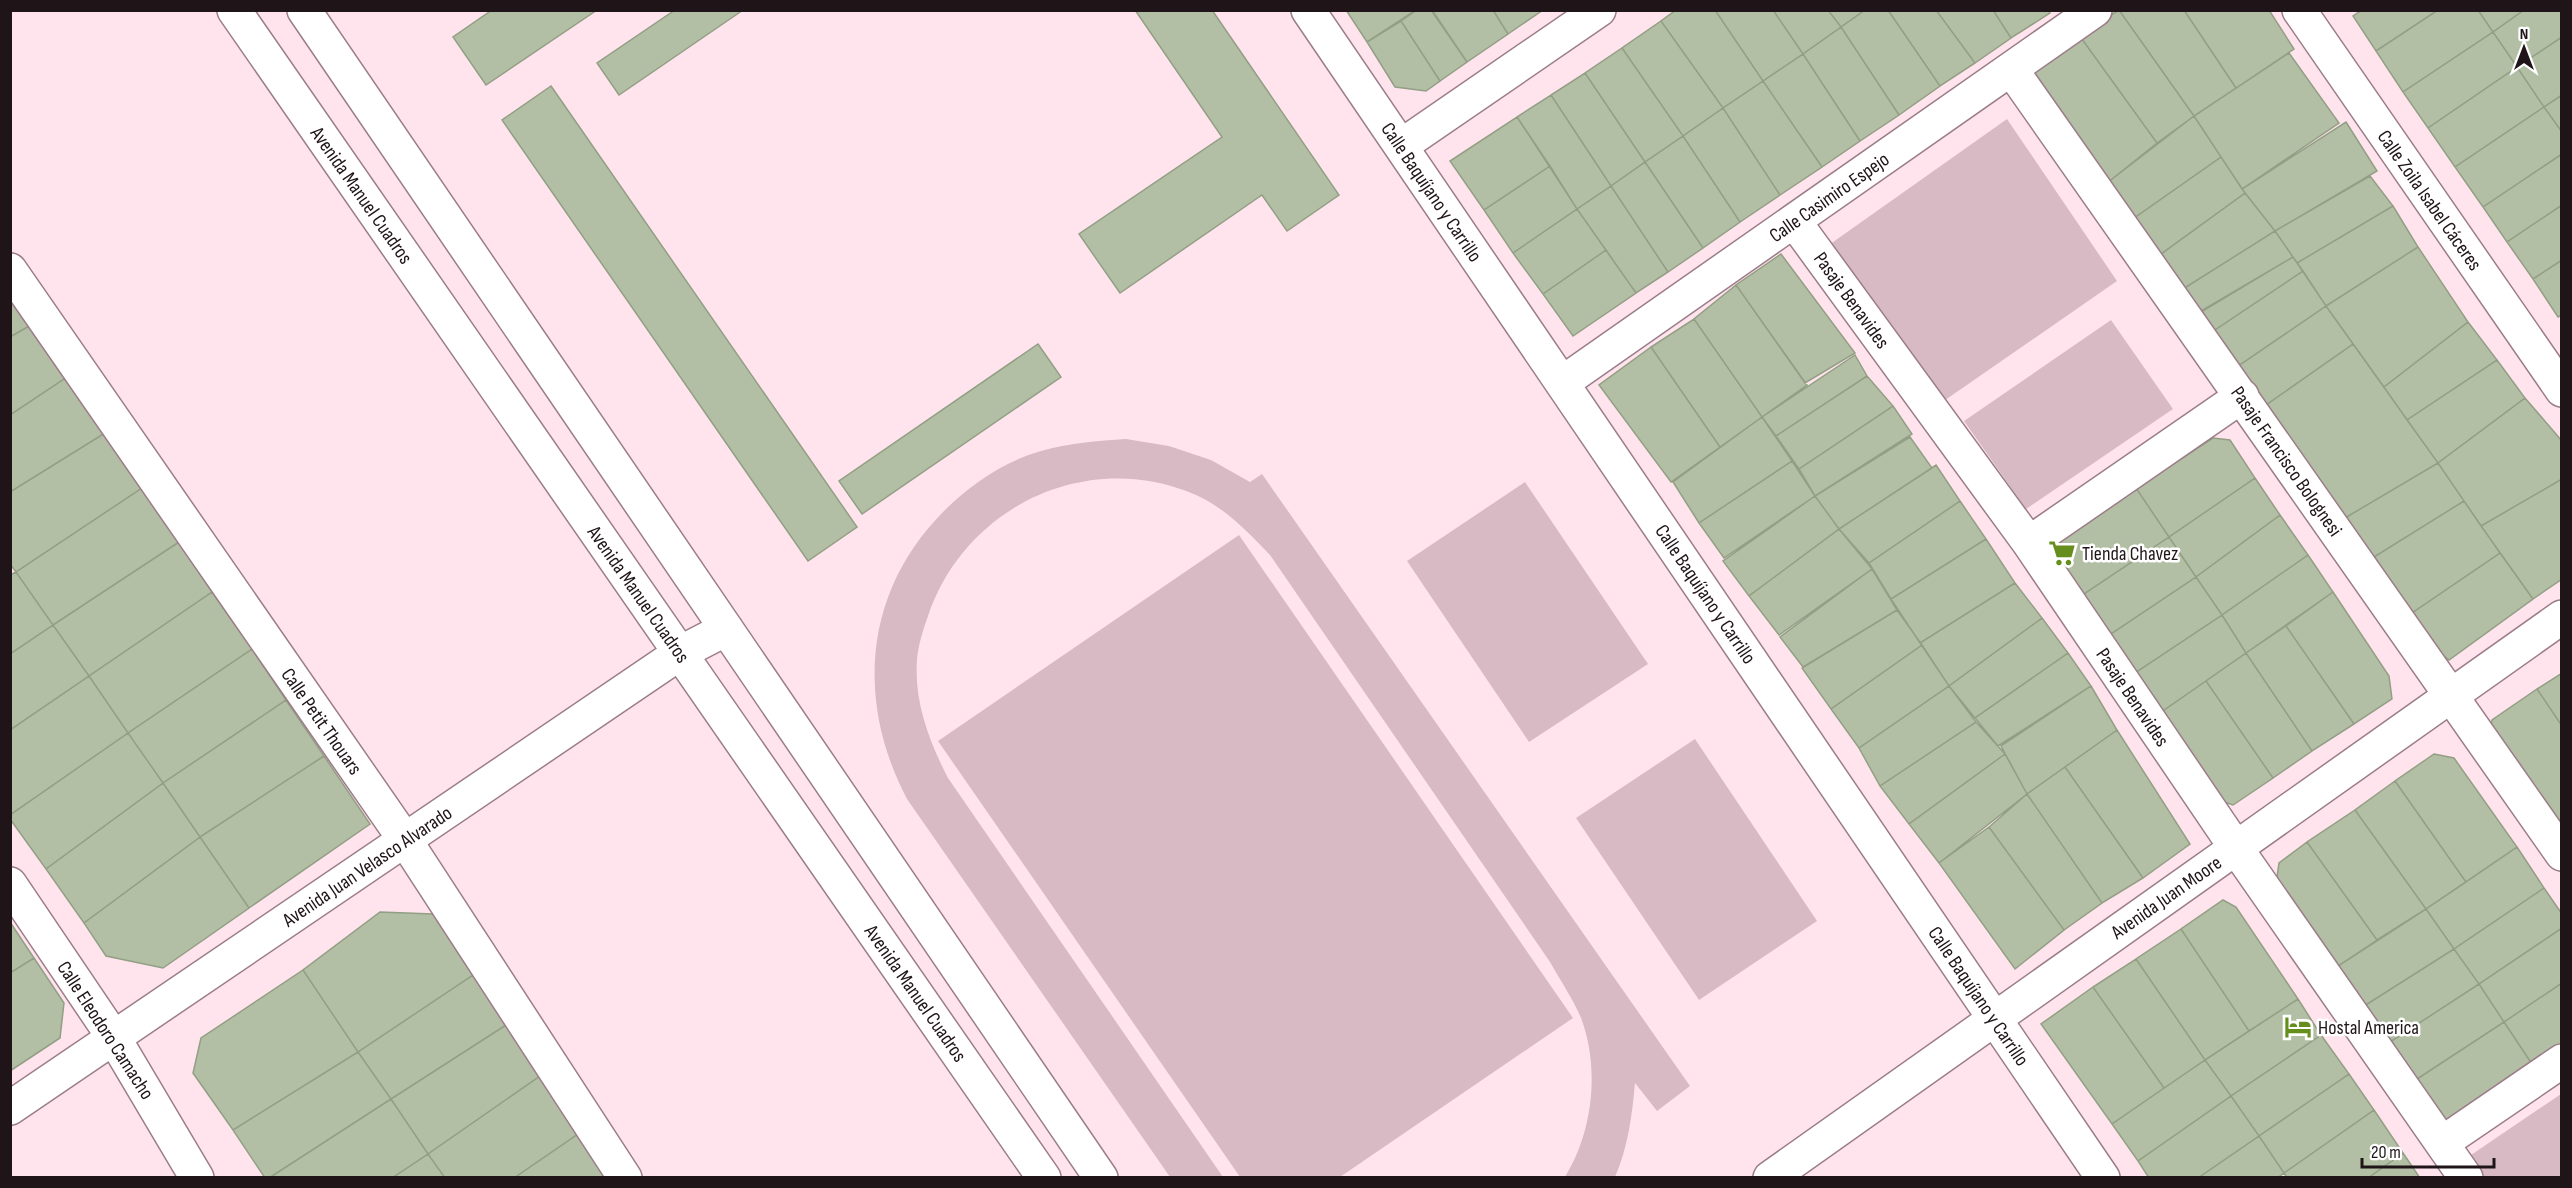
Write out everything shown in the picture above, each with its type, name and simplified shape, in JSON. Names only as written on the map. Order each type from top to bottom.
[{"type":"street","name":"Avenida Manuel Cuadros","points":[[234,10],[1044,1178]]},
{"type":"street","points":[[304,10],[1101,1178]]},
{"type":"street","name":"Calle Baquíjano y Carrillo","points":[[1308,10],[2103,1178]]},
{"type":"street","points":[[1401,146],[1599,10]]},
{"type":"street","name":"Calle Casimiro Espejo","points":[[1562,383],[2095,10]]},
{"type":"street","name":"Calle Zoila Isabel Cáceres","points":[[2299,10],[2562,390]]},
{"type":"street","name":"Pasaje Francisco Bolognesi","points":[[2011,69],[2562,854]]},
{"type":"street","name":"Pasaje Benavides","points":[[1794,221],[2029,543],[2235,848],[2466,1178]]},
{"type":"street","name":"Calle Petit Thouars","points":[[10,270],[405,840],[625,1178]]},
{"type":"street","points":[[2029,543],[2242,396]]},
{"type":"street","name":"Avenida Juan Moore","points":[[1770,1178],[2562,617]]},
{"type":"street","name":"Avenida Juan Velasco Alvarado","points":[[10,1108],[680,653],[726,628]]},
{"type":"street","name":"Calle Eleodoro Camacho","points":[[10,884],[114,1038],[197,1178]]},
{"type":"street","points":[[2442,1143],[2562,1061]]},
{"type":"shaded area","points":[[2007,119],[2117,281],[1938,405],[1826,247]]},
{"type":"shaded area","points":[[2111,320],[2173,409],[2026,509],[1964,421]]},
{"type":"shaded area","points":[[1126,439],[1169,446],[1211,460],[1250,482],[1262,474],[1690,1086],[1657,1111],[1635,1083],[1629,1131],[1615,1177],[1565,1177],[1582,1140],[1591,1099],[1592,1078],[1587,1037],[1581,1018],[1550,962],[1270,555],[1236,521],[1207,500],[1155,482],[1114,479],[1073,484],[1035,497],[1001,517],[970,544],[946,577],[923,632],[918,655],[917,676],[924,721],[948,778],[1223,1177],[1170,1177],[907,799],[890,761],[880,723],[875,685],[876,647],[884,610],[898,575],[918,541],[945,510],[966,491],[989,474],[1014,461],[1062,446]]},
{"type":"shaded area","points":[[1525,482],[1648,664],[1529,742],[1407,561]]},
{"type":"shaded area","points":[[1239,535],[1573,1018],[1340,1177],[1240,1177],[938,741]]},
{"type":"shaded area","points":[[1695,739],[1817,921],[1699,1000],[1576,818]]},
{"type":"shaded area","points":[[2561,1094],[2561,1177],[2475,1177],[2468,1157]]},
{"type":"building","points":[[492,10],[597,10],[486,85],[453,37]]},
{"type":"building","points":[[675,10],[743,10],[619,95],[597,63]]},
{"type":"building","points":[[1135,10],[1212,10],[1339,195],[1287,231],[1262,195],[1120,293],[1079,234],[1222,137]]},
{"type":"building","points":[[1346,10],[1416,10],[1367,42]]},
{"type":"building","points":[[1417,10],[1431,10],[1467,62],[1440,81],[1401,21]]},
{"type":"building","points":[[1432,10],[1493,10],[1508,34],[1467,62]]},
{"type":"building","points":[[1493,10],[1543,10],[1508,34]]},
{"type":"building","points":[[1676,10],[1715,10],[1763,81],[1723,108],[1661,21]]},
{"type":"building","points":[[1715,10],[1773,10],[1803,54],[1763,81]]},
{"type":"building","points":[[1773,10],[1828,10],[1841,27],[1803,54]]},
{"type":"building","points":[[1828,10],[1865,10],[1841,27]]},
{"type":"building","points":[[1865,10],[1888,10],[1940,86],[1899,115],[1841,27]]},
{"type":"building","points":[[1888,10],[1936,10],[1975,63],[1940,86]]},
{"type":"building","points":[[1936,10],[1993,10],[2011,38],[1975,63]]},
{"type":"building","points":[[1993,10],[2048,10],[2050,13],[2011,38]]},
{"type":"building","points":[[2119,10],[2184,10],[2236,88],[2194,116]]},
{"type":"building","points":[[2119,10],[2194,116],[2157,143],[2079,35]]},
{"type":"building","points":[[2184,10],[2269,10],[2294,49],[2236,88]]},
{"type":"building","points":[[2362,10],[2438,10],[2376,51],[2353,16]]},
{"type":"building","points":[[2438,10],[2478,10],[2493,32],[2403,92],[2376,51]]},
{"type":"building","points":[[2478,10],[2524,10],[2493,32]]},
{"type":"building","points":[[2524,10],[2562,10],[2562,37],[2517,67],[2493,32]]},
{"type":"building","points":[[1401,21],[1440,81],[1426,91],[1395,87],[1367,42]]},
{"type":"building","points":[[1661,21],[1723,108],[1683,136],[1622,48]]},
{"type":"building","points":[[1841,27],[1899,115],[1860,141],[1803,54]]},
{"type":"building","points":[[2493,32],[2517,67],[2428,128],[2403,92]]},
{"type":"building","points":[[2079,35],[2157,143],[2107,183],[2026,72]]},
{"type":"building","points":[[2562,37],[2562,95],[2544,107],[2517,67]]},
{"type":"building","points":[[1622,48],[1683,136],[1645,162],[1585,73]]},
{"type":"building","points":[[2289,53],[2339,123],[2242,189],[2194,116]]},
{"type":"building","points":[[1803,54],[1860,141],[1822,167],[1763,81]]},
{"type":"building","points":[[2517,67],[2544,107],[2455,167],[2428,128]]},
{"type":"building","points":[[1585,73],[1645,162],[1611,186],[1551,95]]},
{"type":"building","points":[[1763,81],[1822,167],[1780,195],[1723,108]]},
{"type":"building","points":[[551,86],[857,527],[808,561],[502,120]]},
{"type":"building","points":[[1551,95],[1611,186],[1577,209],[1517,117]]},
{"type":"building","points":[[2562,95],[2562,132],[2544,107]]},
{"type":"building","points":[[2544,107],[2562,132],[2562,154],[2483,207],[2455,167]]},
{"type":"building","points":[[1723,108],[1780,195],[1740,222],[1683,136]]},
{"type":"building","points":[[2194,116],[2221,157],[2130,221],[2107,183]]},
{"type":"building","points":[[1517,117],[1550,166],[1484,210],[1450,161]]},
{"type":"building","points":[[2346,122],[2377,171],[2275,231],[2242,189]]},
{"type":"building","points":[[1683,136],[1740,222],[1703,248],[1645,162]]},
{"type":"building","points":[[2562,154],[2562,205],[2507,242],[2483,207]]},
{"type":"building","points":[[2221,157],[2245,193],[2157,257],[2130,221]]},
{"type":"building","points":[[1645,162],[1703,248],[1668,272],[1611,186]]},
{"type":"building","points":[[1550,166],[1577,209],[1513,253],[1484,210]]},
{"type":"building","points":[[2370,176],[2393,206],[2297,263],[2275,231]]},
{"type":"building","points":[[1611,186],[1668,272],[1636,293],[1577,209]]},
{"type":"building","points":[[2245,193],[2275,231],[2183,289],[2161,254]]},
{"type":"building","points":[[2562,205],[2562,260],[2533,279],[2507,242]]},
{"type":"building","points":[[2393,206],[2418,247],[2326,306],[2297,263]]},
{"type":"building","points":[[1577,209],[1606,250],[1543,294],[1513,253]]},
{"type":"building","points":[[2275,231],[2293,257],[2196,314],[2183,289]]},
{"type":"building","points":[[2418,247],[2468,322],[2384,387],[2326,306]]},
{"type":"building","points":[[1606,250],[1636,293],[1573,336],[1543,294]]},
{"type":"building","points":[[1781,254],[1855,353],[1805,383],[1736,285]]},
{"type":"building","points":[[2293,257],[2303,271],[2212,332],[2201,312]]},
{"type":"building","points":[[2562,260],[2562,315],[2558,317],[2533,279]]},
{"type":"building","points":[[2303,271],[2326,306],[2234,369],[2212,332]]},
{"type":"building","points":[[1736,285],[1807,385],[1762,417],[1694,319]]},
{"type":"building","points":[[10,294],[31,325],[10,337]]},
{"type":"building","points":[[2326,306],[2353,344],[2266,405],[2234,369]]},
{"type":"building","points":[[1694,319],[1762,417],[1720,447],[1651,347]]},
{"type":"building","points":[[2468,322],[2497,360],[2407,420],[2384,387]]},
{"type":"building","points":[[31,325],[67,377],[10,415],[10,337]]},
{"type":"building","points":[[1038,344],[1061,377],[862,514],[839,481]]},
{"type":"building","points":[[2353,344],[2438,463],[2345,518],[2266,405]]},
{"type":"building","points":[[1651,347],[1720,447],[1671,482],[1599,385]]},
{"type":"building","points":[[1855,355],[1867,376],[1776,436],[1762,417]]},
{"type":"building","points":[[2497,360],[2525,398],[2438,463],[2407,420]]},
{"type":"building","points":[[1867,376],[1893,406],[1799,469],[1776,436]]},
{"type":"building","points":[[67,377],[105,433],[10,492],[10,415]]},
{"type":"building","points":[[2525,398],[2562,441],[2562,479],[2481,526],[2438,463]]},
{"type":"building","points":[[1893,406],[1912,434],[1815,496],[1799,469]]},
{"type":"building","points":[[1762,417],[1792,461],[1699,523],[1673,482]]},
{"type":"building","points":[[105,433],[142,488],[16,572],[10,564],[10,492]]},
{"type":"building","points":[[1910,437],[1932,468],[1839,529],[1815,496]]},
{"type":"building","points":[[2213,438],[2230,440],[2255,478],[2169,537],[2136,488]]},
{"type":"building","points":[[1792,461],[1815,496],[1724,558],[1699,523]]},
{"type":"building","points":[[2438,463],[2464,501],[2374,557],[2345,518]]},
{"type":"building","points":[[1936,465],[1960,501],[1869,563],[1839,529]]},
{"type":"building","points":[[2255,478],[2280,515],[2196,577],[2169,537]]},
{"type":"building","points":[[2562,479],[2562,579],[2533,599],[2481,526]]},
{"type":"building","points":[[142,488],[179,542],[53,625],[16,572]]},
{"type":"building","points":[[2136,488],[2169,537],[2075,600],[2048,561],[2052,542]]},
{"type":"building","points":[[1815,496],[1839,529],[1749,596],[1723,561]]},
{"type":"building","points":[[1960,501],[1986,539],[1891,599],[1869,563]]},
{"type":"building","points":[[2464,501],[2500,553],[2412,613],[2374,557]]},
{"type":"building","points":[[2280,515],[2308,555],[2222,615],[2196,577]]},
{"type":"building","points":[[1839,529],[1872,569],[1779,635],[1749,596]]},
{"type":"building","points":[[2169,537],[2196,577],[2102,640],[2075,600]]},
{"type":"building","points":[[1986,539],[2015,583],[1920,643],[1891,599]]},
{"type":"building","points":[[179,542],[212,592],[89,676],[53,625]]},
{"type":"building","points":[[2500,553],[2533,599],[2449,660],[2436,650],[2412,613]]},
{"type":"building","points":[[2308,555],[2333,592],[2246,653],[2222,615]]},
{"type":"building","points":[[1872,569],[1897,610],[1803,667],[1780,637]]},
{"type":"building","points":[[16,572],[53,625],[10,654],[10,575]]},
{"type":"building","points":[[2196,577],[2222,615],[2129,677],[2102,640]]},
{"type":"building","points":[[2015,583],[2042,618],[1949,686],[1920,643]]},
{"type":"building","points":[[212,592],[252,649],[128,733],[89,676]]},
{"type":"building","points":[[2333,592],[2389,676],[2392,699],[2354,724],[2286,626]]},
{"type":"building","points":[[1897,610],[1922,645],[1831,709],[1802,668]]},
{"type":"building","points":[[2222,615],[2246,653],[2157,715],[2129,677]]},
{"type":"building","points":[[2042,618],[2068,653],[1975,718],[1949,686]]},
{"type":"building","points":[[53,625],[89,676],[10,730],[10,654]]},
{"type":"building","points":[[2286,626],[2354,724],[2312,751],[2246,653]]},
{"type":"building","points":[[1922,645],[1949,686],[1859,748],[1831,709]]},
{"type":"building","points":[[252,649],[286,700],[163,783],[128,733]]},
{"type":"building","points":[[2068,653],[2091,686],[1998,746],[1975,718]]},
{"type":"building","points":[[2246,653],[2312,751],[2273,778],[2206,681]]},
{"type":"building","points":[[2562,673],[2562,726],[2537,689]]},
{"type":"building","points":[[89,676],[128,733],[10,815],[10,730]]},
{"type":"building","points":[[2206,681],[2273,778],[2233,805],[2215,799],[2157,715]]},
{"type":"building","points":[[1949,686],[1976,722],[1880,786],[1859,748]]},
{"type":"building","points":[[2091,686],[2117,730],[2027,794],[2001,746]]},
{"type":"building","points":[[2537,689],[2562,726],[2562,818],[2554,824],[2489,735],[2492,720]]},
{"type":"building","points":[[286,700],[324,756],[200,837],[163,783]]},
{"type":"building","points":[[1976,722],[2005,754],[1909,824],[1880,786]]},
{"type":"building","points":[[2117,730],[2190,844],[2143,878],[2065,767]]},
{"type":"building","points":[[128,733],[163,783],[46,869],[10,819],[10,815]]},
{"type":"building","points":[[2005,754],[2027,794],[1939,863],[1909,824]]},
{"type":"building","points":[[2434,754],[2454,758],[2517,847],[2466,882],[2395,781]]},
{"type":"building","points":[[324,756],[370,824],[249,908],[200,837]]},
{"type":"building","points":[[2065,767],[2143,878],[2102,903],[2027,794]]},
{"type":"building","points":[[2395,781],[2466,882],[2426,909],[2355,810]]},
{"type":"building","points":[[163,783],[200,837],[84,923],[46,869]]},
{"type":"building","points":[[2027,794],[2102,903],[2064,930],[1989,827]]},
{"type":"building","points":[[2355,810],[2426,909],[2377,940],[2307,842]]},
{"type":"building","points":[[1989,827],[2064,930],[2015,969],[1939,863]]},
{"type":"building","points":[[200,837],[249,908],[163,968],[106,956],[84,923]]},
{"type":"building","points":[[2307,842],[2377,940],[2335,968],[2276,884],[2279,863]]},
{"type":"building","points":[[2517,847],[2544,888],[2454,949],[2426,909]]},
{"type":"building","points":[[2544,888],[2562,914],[2562,928],[2479,984],[2454,949]]},
{"type":"building","points":[[2223,900],[2236,907],[2298,999],[2249,1031],[2181,929]]},
{"type":"building","points":[[2426,909],[2454,949],[2361,1008],[2335,968]]},
{"type":"building","points":[[380,912],[433,914],[473,975],[358,1052],[303,970]]},
{"type":"building","points":[[10,922],[34,958],[10,973]]},
{"type":"building","points":[[2562,928],[2562,983],[2504,1022],[2479,984]]},
{"type":"building","points":[[2181,929],[2249,1031],[2205,1060],[2136,959]]},
{"type":"building","points":[[2454,949],[2479,984],[2384,1046],[2361,1008]]},
{"type":"building","points":[[34,958],[64,1003],[60,1038],[10,1071],[10,973]]},
{"type":"building","points":[[2136,959],[2205,1060],[2164,1088],[2093,987]]},
{"type":"building","points":[[303,970],[358,1052],[233,1130],[193,1073],[201,1038]]},
{"type":"building","points":[[473,975],[506,1025],[391,1099],[358,1052]]},
{"type":"building","points":[[2562,983],[2562,1055],[2538,1073],[2504,1022]]},
{"type":"building","points":[[2479,984],[2504,1022],[2411,1083],[2384,1046]]},
{"type":"building","points":[[2093,987],[2164,1088],[2112,1124],[2041,1024]]},
{"type":"building","points":[[2298,999],[2321,1035],[2231,1096],[2205,1060]]},
{"type":"building","points":[[2504,1022],[2538,1073],[2454,1128],[2436,1121],[2411,1083]]},
{"type":"building","points":[[506,1025],[540,1076],[428,1154],[391,1099]]},
{"type":"building","points":[[2321,1035],[2349,1074],[2259,1136],[2231,1096]]},
{"type":"building","points":[[358,1052],[391,1099],[269,1178],[265,1178],[233,1130]]},
{"type":"building","points":[[2205,1060],[2231,1096],[2138,1161],[2112,1124]]},
{"type":"building","points":[[2349,1074],[2374,1110],[2284,1173],[2259,1136]]},
{"type":"building","points":[[540,1076],[578,1134],[514,1178],[445,1178],[428,1154]]},
{"type":"building","points":[[2231,1096],[2259,1136],[2198,1178],[2149,1178],[2138,1161]]},
{"type":"building","points":[[391,1099],[428,1154],[392,1178],[269,1178]]},
{"type":"building","points":[[2374,1110],[2403,1153],[2368,1178],[2287,1178],[2284,1173]]},
{"type":"building","points":[[578,1134],[607,1178],[514,1178]]},
{"type":"building","points":[[2259,1136],[2284,1173],[2277,1178],[2198,1178]]},
{"type":"building","points":[[2403,1153],[2420,1178],[2368,1178]]},
{"type":"building","points":[[428,1154],[445,1178],[392,1178]]},
{"type":"place","name":"Tienda Chavez","points":[[2062,553]]},
{"type":"place","name":"Hostal America","points":[[2298,1027]]}]
